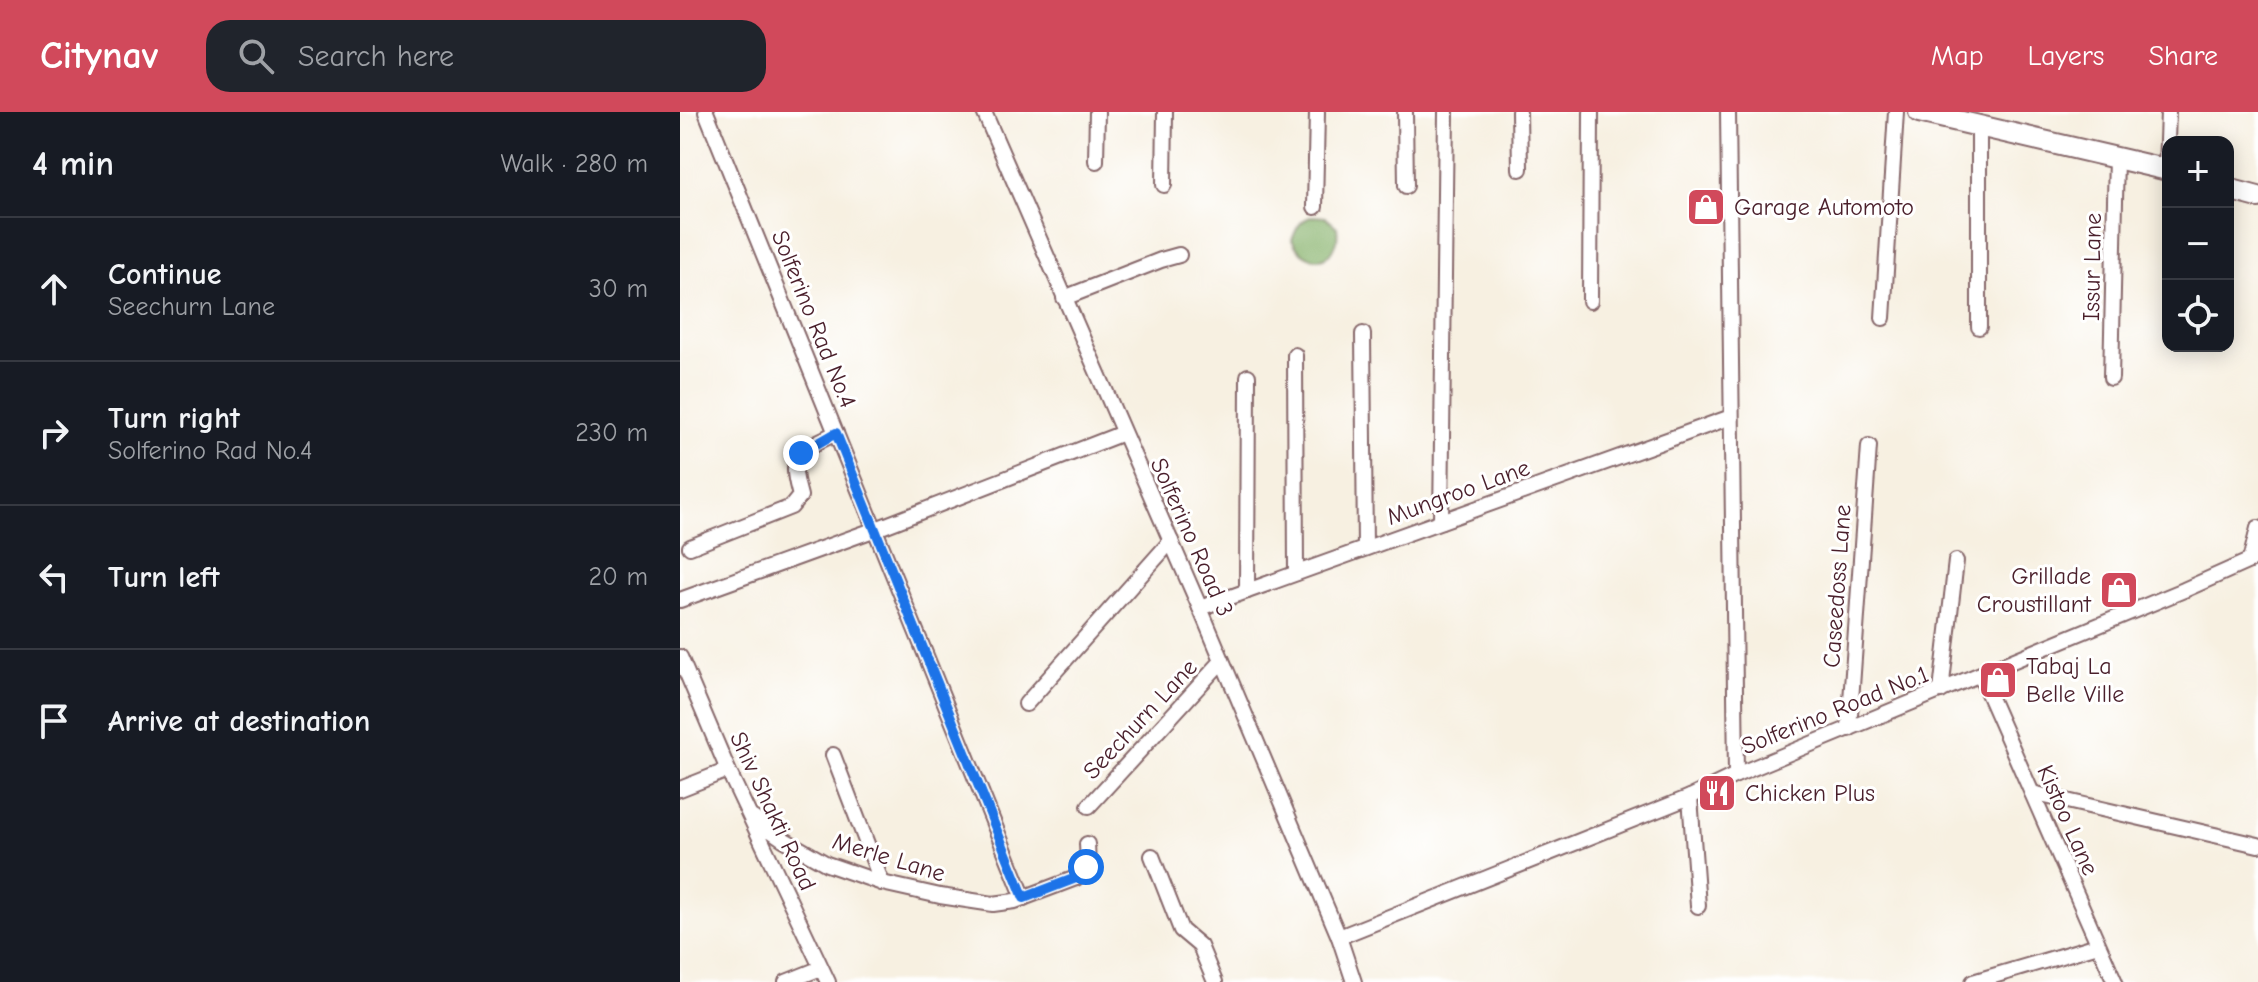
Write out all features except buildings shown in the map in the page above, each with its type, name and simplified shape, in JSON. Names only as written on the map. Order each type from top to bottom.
[{"type":"main road","points":[[1919,112],[2162,168]]},
{"type":"main road","points":[[2234,191],[2258,197]]},
{"type":"street","name":"Solferino Rad No.4","points":[[706,112],[1024,898]]},
{"type":"street","name":"Solferino Road 3","points":[[984,112],[1200,608],[1339,937],[1354,982]]},
{"type":"street","points":[[1096,161],[1097,112]]},
{"type":"street","points":[[1164,185],[1165,112]]},
{"type":"street","points":[[1315,207],[1317,112]]},
{"type":"street","points":[[1405,112],[1406,186]]},
{"type":"street","points":[[1441,521],[1446,112]]},
{"type":"street","points":[[1519,112],[1520,169]]},
{"type":"street","points":[[1590,301],[1591,112]]},
{"type":"street","points":[[1728,112],[1736,775]]},
{"type":"street","points":[[1883,318],[1896,112]]},
{"type":"street","points":[[2168,112],[2168,136]]},
{"type":"street","points":[[1979,126],[1979,327]]},
{"type":"street","name":"Issur Lane","points":[[2111,378],[2116,157]]},
{"type":"street","points":[[1064,298],[1179,255]]},
{"type":"street","points":[[1363,334],[1365,548]]},
{"type":"street","points":[[1295,355],[1296,573]]},
{"type":"street","points":[[1247,591],[1248,376]]},
{"type":"street","name":"Mungroo Lane","points":[[1200,608],[1731,417]]},
{"type":"street","points":[[690,547],[791,507],[800,496],[796,462],[806,449],[836,433]]},
{"type":"street","points":[[680,600],[876,529],[1123,433]]},
{"type":"street","name":"Caseedoss Lane","points":[[1849,729],[1869,446]]},
{"type":"street","points":[[2254,559],[2258,528]]},
{"type":"street","points":[[1026,704],[1171,541]]},
{"type":"street","name":"Solferino Road No.1","points":[[1339,937],[1690,797],[2254,559]]},
{"type":"street","points":[[1941,691],[1956,561]]},
{"type":"street","name":"Shiv Shakti Road","points":[[680,657],[728,770],[825,975]]},
{"type":"street","name":"Seechurn Lane","points":[[1089,806],[1222,661]]},
{"type":"street","name":"Kistoo Lane","points":[[1980,675],[2115,982]]},
{"type":"street","points":[[833,755],[882,883]]},
{"type":"street","points":[[680,789],[728,770]]},
{"type":"street","points":[[2032,793],[2258,845]]},
{"type":"street","points":[[1690,797],[1698,906]]},
{"type":"street","name":"Merle Lane","points":[[753,818],[827,864],[882,883],[993,904],[1024,898]]},
{"type":"street","points":[[1024,898],[1082,873],[1088,859],[1087,844]]},
{"type":"street","points":[[1152,856],[1181,930],[1200,946],[1215,982]]},
{"type":"street","points":[[1973,982],[2098,945]]},
{"type":"street","points":[[786,982],[825,975]]},
{"type":"green space","points":[[1313,216],[1325,217],[1337,227],[1334,248],[1329,255],[1315,259],[1306,256],[1292,240],[1300,225]]},
{"type":"place","name":"Garage Automoto","points":[[1706,207]]},
{"type":"place","name":"Grillade Croustillant","points":[[2119,590]]},
{"type":"place","name":"Tabaj La Belle Ville","points":[[1998,680]]},
{"type":"place","name":"Chicken Plus","points":[[1717,793]]},
{"type":"route","points":[[801,453],[836,433],[1024,898],[1076,878],[1086,867]]}]
